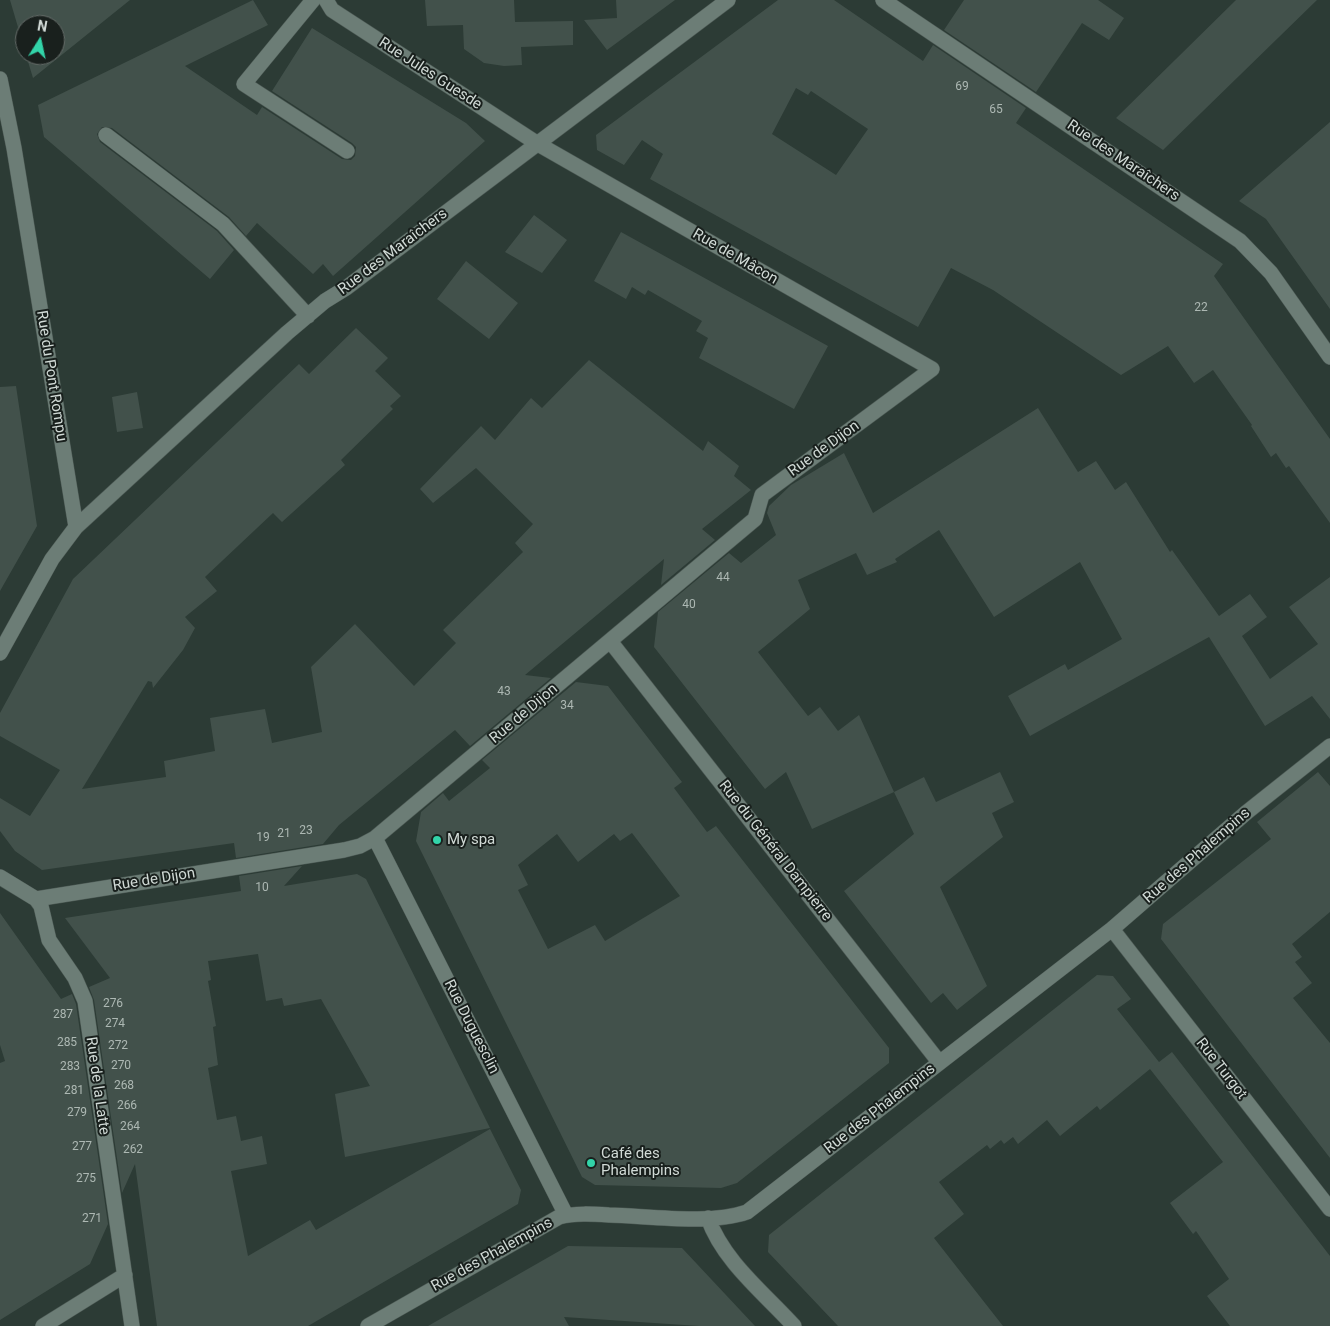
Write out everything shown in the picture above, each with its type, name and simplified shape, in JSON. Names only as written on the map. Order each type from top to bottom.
[{"type":"street","points":[[313,0],[244,84],[347,150]]},
{"type":"street","name":"Rue Jules Guesde","points":[[326,0],[332,10],[538,144]]},
{"type":"street","name":"Rue des Maraîchers","points":[[76,527],[308,316],[728,0]]},
{"type":"street","name":"Rue des Maraîchers","points":[[883,0],[1240,241],[1271,273],[1330,357]]},
{"type":"street","name":"Rue du Pont Rompu","points":[[0,80],[14,148],[76,527]]},
{"type":"street","points":[[106,135],[223,224],[308,316]]},
{"type":"street","name":"Rue de Mâcon","points":[[538,144],[932,369]]},
{"type":"street","name":"Rue de Dijon","points":[[36,899],[344,850],[360,846],[376,838],[755,520],[762,495],[932,369]]},
{"type":"street","points":[[0,653],[52,559],[76,527]]},
{"type":"street","name":"Rue du Général Dampierre","points":[[610,641],[939,1062]]},
{"type":"street","name":"Rue des Phalempins","points":[[368,1326],[540,1226],[566,1215],[708,1218],[740,1214],[762,1202],[939,1062],[1112,929],[1247,812],[1330,746]]},
{"type":"street","name":"Rue Duguesclin","points":[[376,838],[566,1215]]},
{"type":"street","points":[[0,877],[36,899]]},
{"type":"street","name":"Rue de la Latte","points":[[36,899],[41,906],[50,940],[75,978],[85,1001],[132,1326]]},
{"type":"street","name":"Rue Turgot","points":[[1112,929],[1330,1209]]},
{"type":"street","points":[[708,1218],[716,1238],[725,1252],[794,1326]]},
{"type":"street","points":[[43,1326],[125,1275]]},
{"type":"building","points":[[10,0],[130,0],[65,52],[65,15],[15,15],[15,17]]},
{"type":"building","points":[[253,0],[268,25],[185,66],[257,115],[262,107],[342,159],[351,160],[355,156],[356,147],[352,143],[272,91],[312,28],[466,123],[485,141],[333,276],[323,264],[313,274],[257,223],[246,236],[229,217],[112,128],[102,127],[97,134],[100,142],[217,231],[234,250],[210,279],[44,137],[38,105]]},
{"type":"building","points":[[425,0],[514,0],[515,22],[573,21],[573,45],[521,47],[522,65],[504,66],[484,63],[464,49],[463,25],[427,26]]},
{"type":"building","points":[[616,0],[675,0],[607,50],[584,20],[617,18]]},
{"type":"building","points":[[778,0],[834,0],[923,61],[933,45],[1026,108],[1016,123],[1223,264],[1214,276],[1330,439],[1330,523],[1289,466],[1286,468],[1276,453],[1271,457],[1252,425],[1213,370],[1194,383],[1168,346],[1121,375],[993,290],[951,268],[918,327],[650,179],[663,154],[642,140],[624,165],[597,150],[596,135]],"holes":[[[796,88],[808,95],[811,91],[868,129],[836,175],[772,134]]]},
{"type":"building","points":[[964,0],[1098,0],[1124,18],[1109,40],[1082,23],[1036,92],[944,30]]},
{"type":"building","points":[[1236,0],[1317,0],[1163,150],[1116,118]]},
{"type":"building","points":[[29,65],[49,65],[33,78]]},
{"type":"building","points":[[1330,122],[1330,309],[1266,219],[1239,201]]},
{"type":"building","points":[[534,215],[567,240],[542,273],[505,252]]},
{"type":"building","points":[[621,232],[828,346],[794,409],[699,358],[708,338],[696,331],[702,321],[648,290],[645,295],[632,287],[626,299],[594,281]]},
{"type":"building","points":[[466,261],[518,303],[489,339],[437,299]]},
{"type":"building","points":[[356,328],[388,358],[375,371],[401,396],[390,406],[393,409],[341,460],[345,465],[282,522],[273,513],[205,577],[217,591],[185,617],[195,628],[183,650],[153,688],[152,682],[148,681],[82,789],[166,777],[164,761],[215,751],[210,718],[265,709],[272,743],[322,732],[311,667],[355,624],[414,686],[456,643],[443,630],[523,552],[515,543],[533,524],[476,468],[433,503],[420,489],[481,426],[495,440],[531,398],[542,408],[589,360],[703,451],[708,441],[739,466],[734,476],[751,490],[702,529],[715,540],[661,585],[664,559],[525,675],[551,678],[470,746],[455,730],[339,825],[323,844],[236,858],[234,843],[42,870],[15,851],[0,831],[0,798],[30,816],[60,770],[0,736],[0,713],[73,579],[299,364],[309,374]]},
{"type":"building","points":[[16,386],[37,526],[0,591],[0,387]]},
{"type":"building","points":[[137,392],[143,428],[117,432],[112,397]]},
{"type":"building","points":[[1038,408],[1078,472],[1096,461],[1115,490],[1126,482],[1170,552],[1172,550],[1219,616],[1250,594],[1267,617],[1242,636],[1270,679],[1318,644],[1289,607],[1330,577],[1330,719],[1312,696],[1265,726],[1209,637],[1030,736],[1008,696],[1065,664],[1068,670],[1122,639],[1080,562],[994,617],[939,530],[895,559],[897,562],[867,575],[856,553],[798,580],[810,609],[758,652],[808,716],[820,707],[838,731],[859,715],[894,792],[812,829],[786,772],[765,789],[654,647],[658,612],[729,553],[741,563],[776,535],[767,513],[769,506],[791,485],[844,453],[873,513]]},
{"type":"building","points":[[576,682],[608,686],[682,782],[674,788],[707,832],[716,826],[889,1048],[889,1063],[737,1183],[721,1188],[595,1185],[582,1177],[416,841],[421,812],[443,793],[449,801],[490,768],[482,760]],"holes":[[[632,833],[680,896],[605,941],[595,925],[548,949],[518,890],[528,885],[518,865],[557,834],[578,862],[614,834],[620,841]]]},
{"type":"building","points":[[1000,772],[1014,802],[992,813],[1003,837],[940,887],[987,986],[957,1010],[943,993],[931,1003],[844,891],[914,834],[894,792],[924,777],[936,802]]},
{"type":"building","points":[[1318,772],[1330,786],[1330,912],[1292,944],[1302,957],[1295,962],[1312,983],[1293,998],[1330,1043],[1330,1158],[1161,939],[1163,924],[1271,839],[1257,822]]},
{"type":"building","points":[[302,866],[284,886],[357,874],[366,879],[490,1128],[345,1157],[335,1094],[370,1086],[321,999],[284,1006],[282,998],[266,1001],[258,954],[208,961],[211,980],[208,981],[216,1026],[213,1027],[218,1065],[208,1068],[217,1120],[236,1116],[241,1141],[262,1136],[267,1164],[231,1171],[248,1256],[310,1220],[316,1230],[490,1129],[521,1190],[518,1204],[308,1326],[157,1326],[135,1164],[122,1193],[94,1000],[89,987],[110,978],[65,918],[241,891],[239,876]]},
{"type":"building","points":[[0,913],[61,999],[72,994],[76,1004],[108,1224],[90,1264],[0,1320],[0,1063],[5,1061],[0,1045]]},
{"type":"building","points":[[1097,975],[1113,976],[1131,999],[1117,1009],[1159,1062],[1172,1052],[1330,1256],[1330,1326],[1230,1326],[1207,1296],[1229,1279],[1196,1231],[1193,1234],[1170,1203],[1223,1162],[1150,1069],[1100,1110],[1097,1106],[1060,1136],[1047,1120],[1018,1144],[1013,1137],[1004,1144],[1001,1140],[990,1149],[987,1145],[939,1182],[964,1214],[934,1238],[1003,1326],[838,1326],[768,1252],[769,1235]]},
{"type":"building","points":[[568,1246],[682,1248],[755,1326],[699,1326],[564,1317],[569,1326],[428,1326]]},
{"type":"place","name":"My spa","points":[[437,840]]},
{"type":"place","name":"Café des Phalempins","points":[[591,1163]]}]
